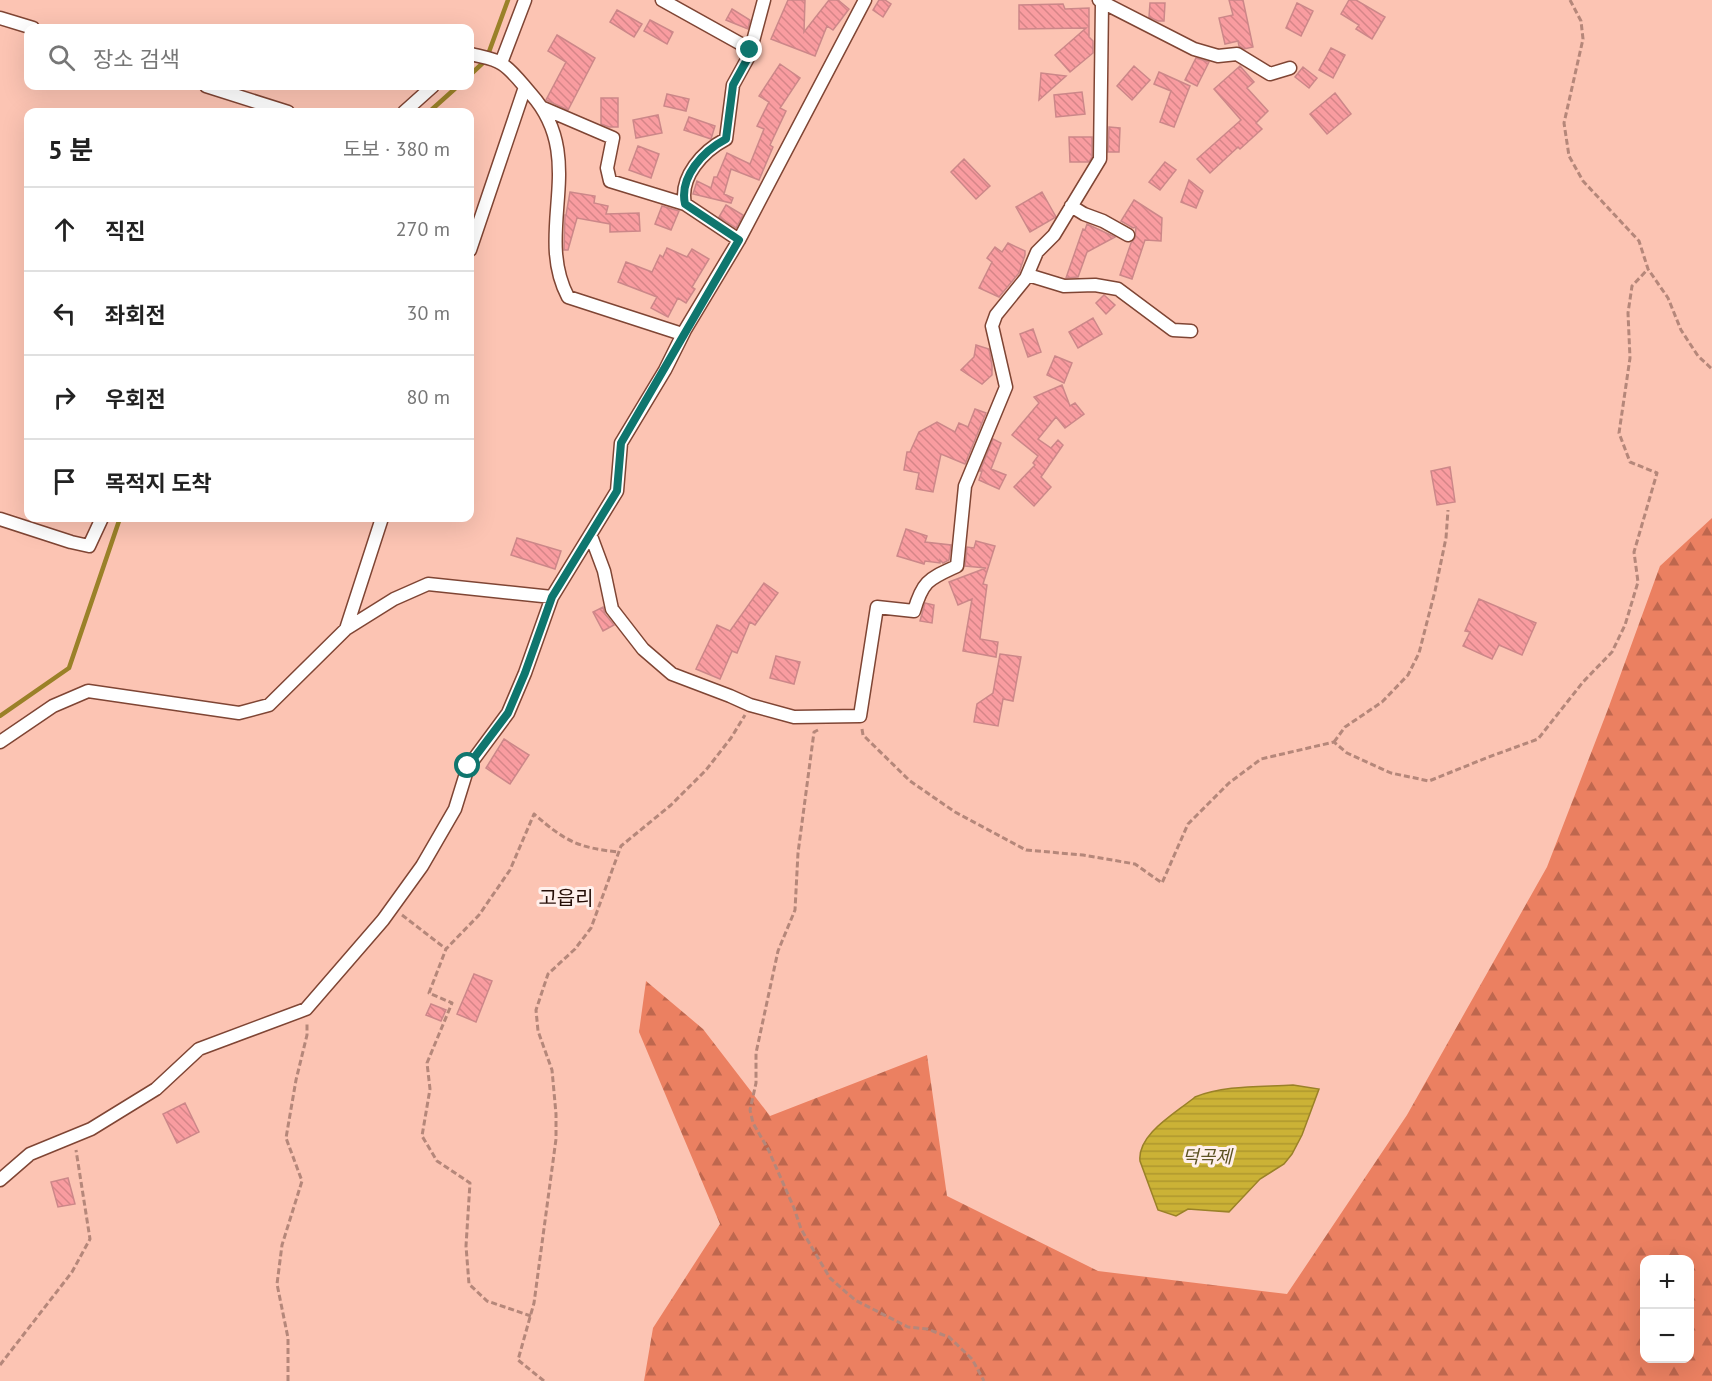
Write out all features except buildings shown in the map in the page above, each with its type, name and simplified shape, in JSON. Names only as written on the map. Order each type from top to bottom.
[{"type":"street","points":[[501,63],[525,0]]},
{"type":"street","points":[[662,0],[750,50]]},
{"type":"street","points":[[685,204],[683,196],[689,173],[711,147],[726,139],[733,85],[749,56],[764,0]]},
{"type":"street","points":[[0,1180],[30,1154],[91,1129],[156,1089],[199,1049],[306,1010],[392,907],[422,866],[455,809],[468,766],[508,713],[552,597],[617,491],[621,443],[665,370],[682,334],[739,240],[865,0]]},
{"type":"street","points":[[591,536],[604,571],[612,609],[643,649],[672,674],[750,705],[794,717],[860,716],[877,607],[914,611],[920,590],[932,578],[957,566],[965,486],[1006,387],[992,326],[996,315],[1028,275],[1037,252],[1054,235],[1100,159],[1102,1],[1194,49],[1218,56],[1237,54],[1270,74],[1290,68]]},
{"type":"street","points":[[0,18],[24,25]]},
{"type":"street","points":[[474,55],[501,63],[543,108],[552,125],[558,147],[559,179],[555,259],[561,286],[568,297],[682,334]]},
{"type":"street","points":[[474,238],[525,87]]},
{"type":"street","points":[[219,90],[275,108]]},
{"type":"street","points":[[408,108],[429,90]]},
{"type":"street","points":[[543,108],[613,138],[607,168],[610,181],[685,204],[739,240]]},
{"type":"street","points":[[1071,206],[1128,236]]},
{"type":"street","points":[[1028,275],[1064,286],[1095,285],[1118,289],[1173,330],[1191,331]]},
{"type":"street","points":[[0,519],[89,546],[100,522]]},
{"type":"street","points":[[346,629],[381,522]]},
{"type":"street","points":[[0,742],[53,706],[88,691],[239,713],[269,705],[346,629],[394,599],[428,584],[552,597]]},
{"type":"path","points":[[1570,0],[1581,21],[1583,39],[1564,123],[1569,156],[1583,181],[1639,241],[1648,269],[1668,298],[1687,338],[1698,356],[1712,369]]},
{"type":"path","points":[[1334,742],[1347,753],[1391,773],[1429,781],[1538,739],[1583,682],[1612,652],[1625,625],[1638,582],[1634,552],[1657,473],[1630,462],[1619,433],[1630,358],[1628,313],[1632,286],[1648,269]]},
{"type":"path","points":[[860,716],[864,735],[910,782],[956,812],[1026,850],[1083,855],[1135,864],[1162,883],[1188,824],[1229,783],[1261,759],[1334,742],[1345,727],[1382,702],[1408,675],[1419,653],[1435,591],[1446,538],[1448,510]]},
{"type":"path","points":[[544,1381],[518,1360],[534,1303],[556,1139],[552,1070],[538,1031],[536,1010],[548,974],[575,949],[591,928],[621,846],[671,805],[706,770],[731,738],[750,705]]},
{"type":"path","points":[[824,729],[814,732],[798,853],[795,909],[778,951],[756,1053],[756,1083],[750,1110],[751,1117],[794,1208],[801,1229],[830,1278],[855,1300],[908,1327],[927,1329],[949,1337],[972,1359],[984,1381]]},
{"type":"path","points":[[531,1316],[487,1301],[469,1284],[466,1246],[470,1183],[437,1161],[422,1136],[430,1089],[428,1063],[452,1003],[429,993],[446,949],[478,915],[510,870],[534,814],[570,842],[594,849],[619,852]]},
{"type":"path","points":[[392,907],[446,949]]},
{"type":"path","points":[[288,1381],[288,1338],[277,1284],[282,1245],[302,1181],[286,1138],[307,1035],[306,1010]]},
{"type":"path","points":[[0,1365],[72,1272],[90,1239],[74,1136]]},
{"type":"green space","points":[[1712,518],[1712,1381],[644,1381],[653,1328],[720,1224],[639,1032],[646,981],[703,1029],[770,1116],[927,1055],[947,1196],[1098,1271],[1287,1294],[1407,1115],[1547,867],[1660,566]]},
{"type":"water","name":"덕곡제","points":[[1293,1085],[1319,1089],[1302,1135],[1284,1164],[1260,1179],[1229,1212],[1188,1209],[1176,1216],[1158,1210],[1140,1161],[1145,1142],[1159,1125],[1195,1097],[1206,1093],[1243,1087]]},
{"type":"waterway","points":[[474,71],[486,60],[508,0]]},
{"type":"waterway","points":[[433,108],[454,90]]},
{"type":"waterway","points":[[0,716],[69,668],[119,522]]},
{"type":"district","name":"고읍리","points":[[566,898]]},
{"type":"route","points":[[468,766],[508,713],[552,597],[617,491],[621,443],[739,240],[685,204],[683,196],[689,173],[711,147],[726,139],[733,85],[750,50]]}]
